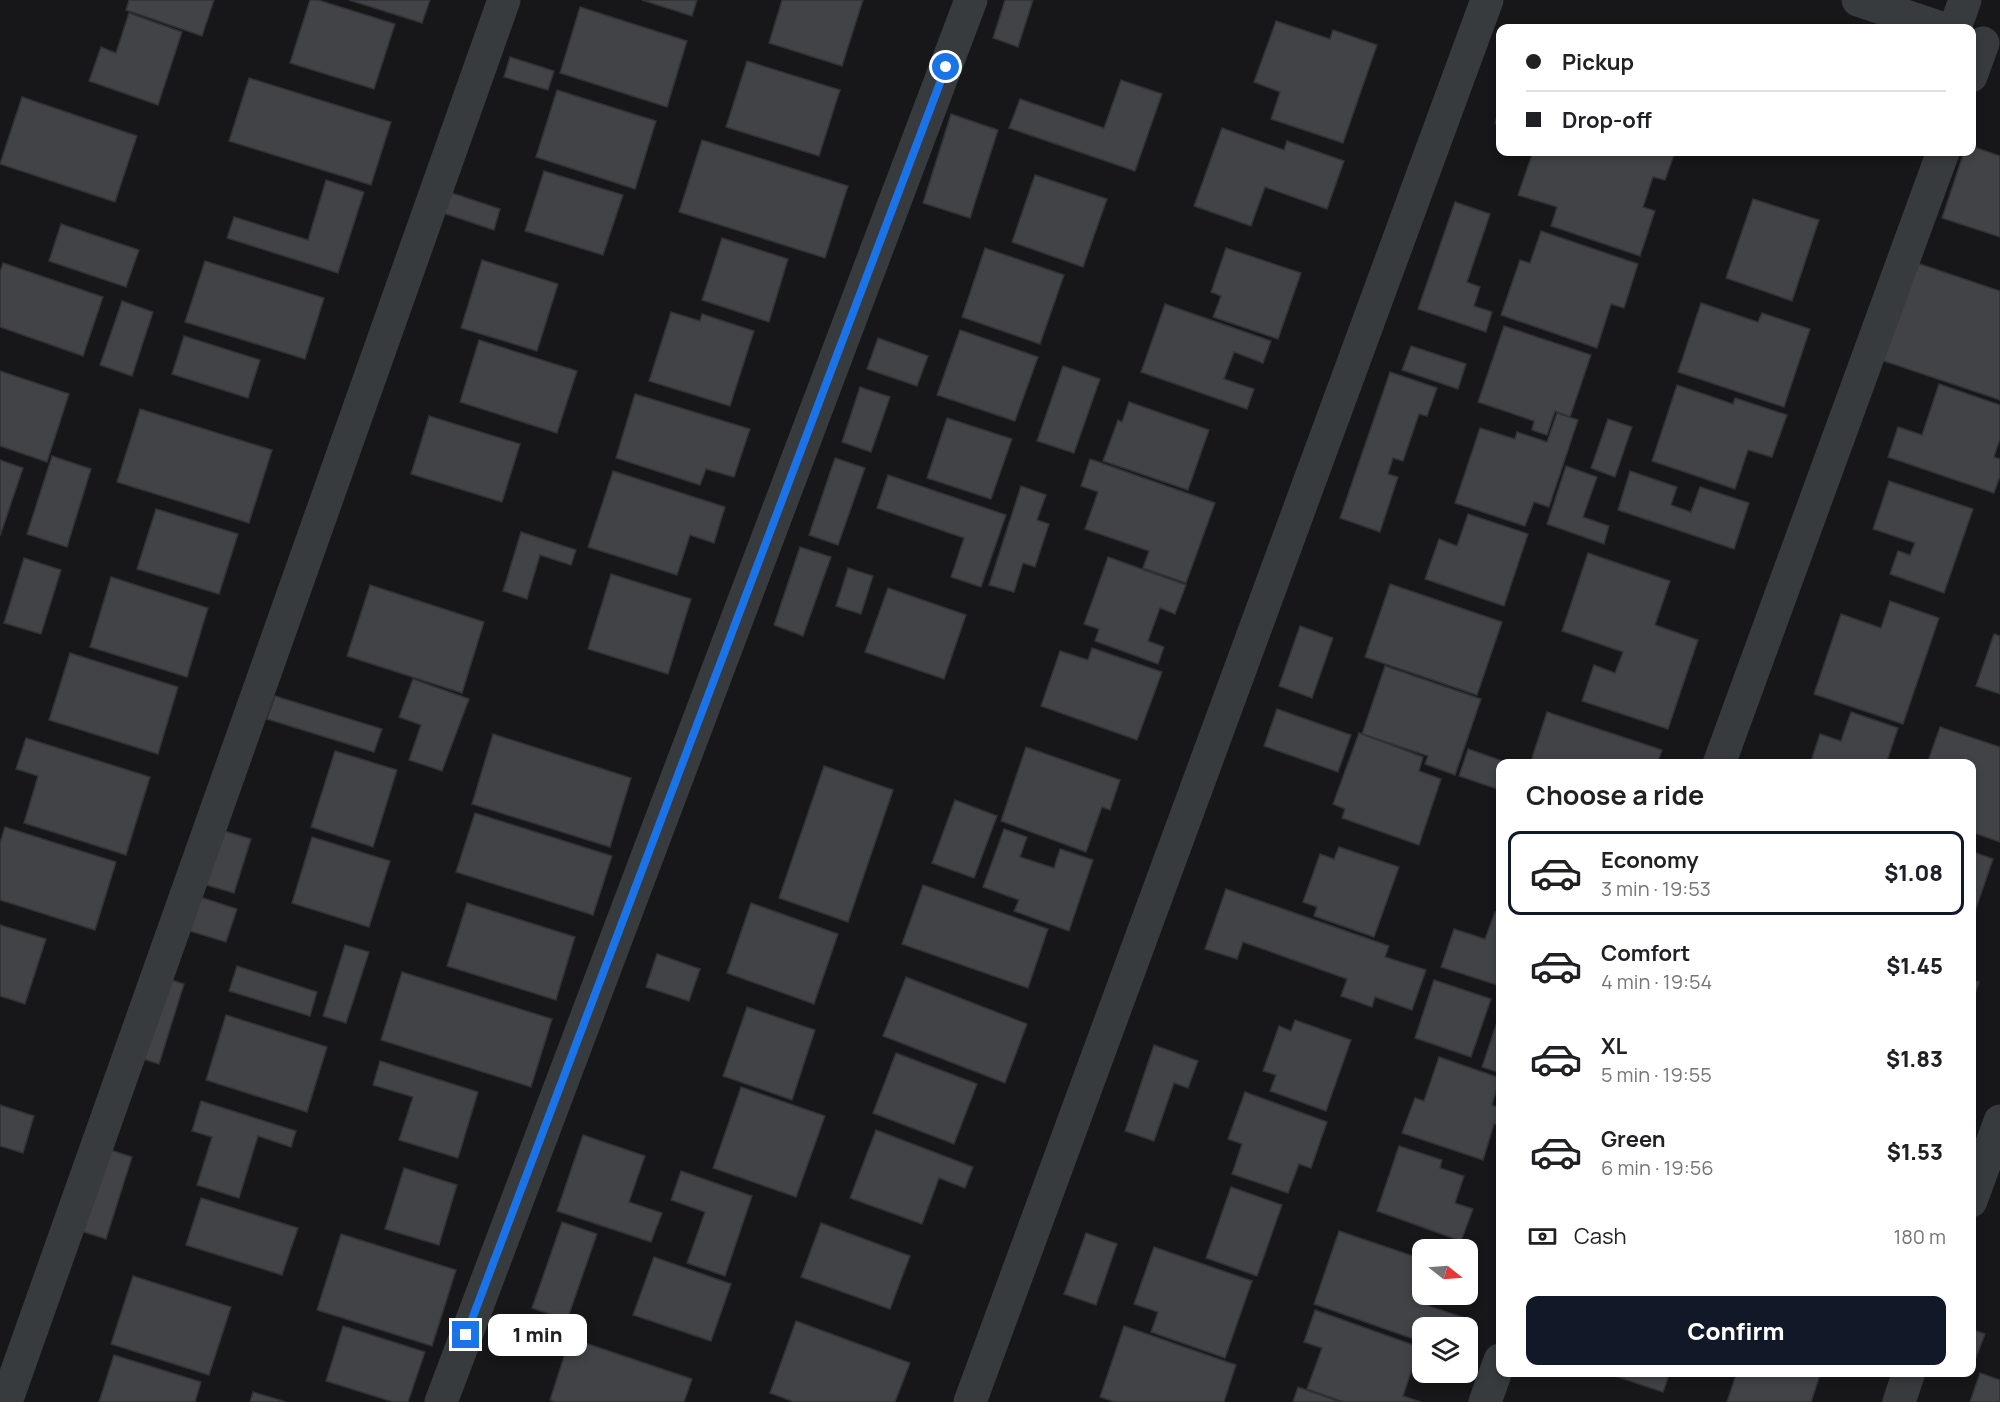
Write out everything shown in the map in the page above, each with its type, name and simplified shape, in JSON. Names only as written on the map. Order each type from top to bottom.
[{"type":"street","points":[[6,1402],[504,0]]},
{"type":"street","points":[[441,1402],[972,0]]},
{"type":"street","points":[[970,1402],[1487,0]]},
{"type":"street","points":[[1858,0],[1929,24]]},
{"type":"street","points":[[1965,0],[1972,24]]},
{"type":"street","points":[[1721,759],[1942,156]]},
{"type":"street","points":[[1976,1187],[2000,1121]]},
{"type":"street","points":[[1485,1402],[1496,1371]]},
{"type":"street","points":[[1899,1402],[1908,1377]]},
{"type":"building","points":[[129,0],[214,0],[202,36],[126,10]]},
{"type":"building","points":[[310,0],[318,0],[395,24],[374,89],[290,63]]},
{"type":"building","points":[[349,0],[430,0],[422,23]]},
{"type":"building","points":[[642,0],[697,0],[692,16]]},
{"type":"building","points":[[782,0],[863,0],[842,66],[769,43]]},
{"type":"building","points":[[1005,0],[1033,0],[1018,47],[993,38]]},
{"type":"building","points":[[580,7],[687,41],[667,107],[560,73]]},
{"type":"building","points":[[129,13],[182,32],[158,105],[89,81],[101,47],[116,53]]},
{"type":"building","points":[[1276,21],[1330,39],[1333,30],[1377,45],[1343,143],[1271,119],[1280,92],[1254,82]]},
{"type":"building","points":[[510,57],[554,71],[548,90],[504,77]]},
{"type":"building","points":[[747,61],[840,90],[819,156],[726,127]]},
{"type":"building","points":[[249,78],[391,122],[371,185],[229,141]]},
{"type":"building","points":[[1121,80],[1162,94],[1135,171],[1009,128],[1020,99],[1104,128]]},
{"type":"building","points":[[557,90],[656,121],[635,189],[536,157]]},
{"type":"building","points":[[22,97],[137,136],[115,202],[0,164]]},
{"type":"building","points":[[951,114],[998,130],[970,218],[923,203]]},
{"type":"building","points":[[1222,128],[1284,150],[1287,141],[1344,161],[1327,209],[1265,187],[1251,226],[1194,206]]},
{"type":"building","points":[[702,140],[848,186],[825,258],[679,212]]},
{"type":"building","points":[[1976,148],[2000,156],[2000,237],[1942,218],[1963,156],[1976,156]]},
{"type":"building","points":[[1532,156],[1674,156],[1665,180],[1653,177],[1643,207],[1655,211],[1640,256],[1551,226],[1557,207],[1518,195]]},
{"type":"building","points":[[544,171],[623,195],[603,255],[525,231]]},
{"type":"building","points":[[1035,175],[1107,199],[1083,267],[1012,242]]},
{"type":"building","points":[[326,180],[364,192],[338,273],[227,238],[234,217],[308,240]]},
{"type":"building","points":[[443,190],[500,209],[494,230],[437,211]]},
{"type":"building","points":[[1753,199],[1819,220],[1792,301],[1726,278]]},
{"type":"building","points":[[1455,202],[1490,214],[1467,282],[1480,287],[1474,306],[1492,312],[1486,332],[1418,309]]},
{"type":"building","points":[[61,224],[139,250],[126,287],[49,261]]},
{"type":"building","points":[[1541,231],[1638,264],[1624,308],[1611,304],[1597,348],[1501,315],[1520,260],[1530,263]]},
{"type":"building","points":[[722,238],[788,259],[769,322],[702,300]]},
{"type":"building","points":[[985,248],[1064,275],[1040,344],[962,317]]},
{"type":"building","points":[[1226,248],[1301,273],[1278,339],[1213,317],[1221,296],[1211,292]]},
{"type":"building","points":[[482,260],[558,284],[537,351],[461,328]]},
{"type":"building","points":[[205,261],[324,298],[305,359],[185,322]]},
{"type":"building","points":[[1914,262],[2000,291],[2000,400],[1881,360]]},
{"type":"building","points":[[3,263],[103,297],[83,356],[0,327],[0,272]]},
{"type":"building","points":[[122,301],[153,312],[132,376],[100,365]]},
{"type":"building","points":[[1701,303],[1758,322],[1762,313],[1810,329],[1784,407],[1678,372]]},
{"type":"building","points":[[1165,304],[1271,341],[1263,363],[1234,352],[1224,379],[1254,389],[1247,409],[1141,372]]},
{"type":"building","points":[[671,312],[700,321],[702,314],[754,331],[730,406],[649,381]]},
{"type":"building","points":[[1504,326],[1591,355],[1570,417],[1555,411],[1547,435],[1532,430],[1534,421],[1478,402]]},
{"type":"building","points":[[960,330],[1038,357],[1015,421],[937,395]]},
{"type":"building","points":[[184,336],[260,360],[248,398],[172,374]]},
{"type":"building","points":[[878,338],[928,356],[917,386],[867,369]]},
{"type":"building","points":[[479,340],[577,371],[557,433],[460,402]]},
{"type":"building","points":[[1411,346],[1466,364],[1458,389],[1402,370]]},
{"type":"building","points":[[1063,366],[1100,379],[1074,453],[1037,441]]},
{"type":"building","points":[[0,371],[69,394],[47,462],[0,446]]},
{"type":"building","points":[[1390,372],[1437,388],[1427,416],[1419,414],[1403,461],[1393,458],[1388,474],[1398,477],[1380,532],[1340,518]]},
{"type":"building","points":[[1939,384],[2000,405],[2000,439],[1994,457],[2000,459],[2000,476],[1994,493],[1888,457],[1898,427],[1922,435]]},
{"type":"building","points":[[1677,385],[1733,404],[1735,398],[1787,415],[1772,457],[1748,450],[1735,489],[1652,461]]},
{"type":"building","points":[[860,387],[890,397],[871,452],[842,442]]},
{"type":"building","points":[[635,394],[750,429],[734,477],[706,469],[700,485],[616,458]]},
{"type":"building","points":[[1129,402],[1209,430],[1188,490],[1103,461],[1118,420],[1122,422]]},
{"type":"building","points":[[140,409],[272,450],[249,523],[117,482]]},
{"type":"building","points":[[1557,413],[1578,420],[1549,507],[1534,502],[1525,526],[1455,503],[1480,428],[1515,439],[1517,432],[1547,442]]},
{"type":"building","points":[[429,416],[520,444],[502,502],[411,474]]},
{"type":"building","points":[[947,418],[1012,439],[991,499],[927,478]]},
{"type":"building","points":[[1608,419],[1632,427],[1615,477],[1591,468]]},
{"type":"building","points":[[52,456],[91,469],[67,547],[27,534]]},
{"type":"building","points":[[835,458],[865,468],[838,545],[809,535]]},
{"type":"building","points":[[1090,459],[1215,503],[1186,583],[1143,568],[1149,551],[1085,529],[1098,492],[1081,486]]},
{"type":"building","points":[[0,460],[23,468],[0,536]]},
{"type":"building","points":[[1566,466],[1597,477],[1583,517],[1609,526],[1604,544],[1547,524]]},
{"type":"building","points":[[613,471],[725,507],[714,543],[690,535],[677,575],[588,547]]},
{"type":"building","points":[[1630,471],[1677,487],[1671,505],[1691,512],[1700,487],[1749,503],[1734,549],[1618,510]]},
{"type":"building","points":[[888,475],[1006,515],[981,587],[951,577],[964,538],[877,508]]},
{"type":"building","points":[[1889,481],[1973,509],[1944,593],[1890,574],[1898,551],[1910,555],[1915,543],[1873,529]]},
{"type":"building","points":[[1021,486],[1046,495],[1037,520],[1049,524],[1035,567],[1023,563],[1014,592],[989,585]]},
{"type":"building","points":[[156,509],[238,534],[219,594],[137,569]]},
{"type":"building","points":[[1468,514],[1528,534],[1504,606],[1425,579],[1439,539],[1457,546]]},
{"type":"building","points":[[521,532],[576,550],[571,565],[540,555],[527,599],[503,591]]},
{"type":"building","points":[[800,547],[831,557],[803,636],[774,625]]},
{"type":"building","points":[[1588,553],[1670,581],[1655,625],[1698,640],[1668,729],[1582,701],[1594,665],[1615,673],[1623,652],[1562,631]]},
{"type":"building","points":[[1108,557],[1186,585],[1175,614],[1160,608],[1148,641],[1164,647],[1158,664],[1095,641],[1099,629],[1084,624]]},
{"type":"building","points":[[24,558],[61,570],[41,634],[4,623]]},
{"type":"building","points":[[848,568],[873,576],[861,614],[836,606]]},
{"type":"building","points":[[611,574],[691,599],[668,674],[588,649]]},
{"type":"building","points":[[111,577],[208,608],[187,677],[90,647]]},
{"type":"building","points":[[1390,584],[1502,622],[1477,695],[1365,657]]},
{"type":"building","points":[[370,585],[484,622],[462,693],[347,656]]},
{"type":"building","points":[[888,588],[966,615],[944,679],[865,652]]},
{"type":"building","points":[[1890,601],[1939,618],[1903,724],[1814,694],[1841,614],[1881,628]]},
{"type":"building","points":[[1300,626],[1333,638],[1312,698],[1279,686]]},
{"type":"building","points":[[1994,634],[2000,636],[2000,694],[1976,686]]},
{"type":"building","points":[[1092,648],[1162,672],[1137,740],[1041,706],[1060,651],[1088,660]]},
{"type":"building","points":[[70,653],[178,687],[158,754],[49,720]]},
{"type":"building","points":[[1385,666],[1481,699],[1455,775],[1425,764],[1428,756],[1362,734]]},
{"type":"building","points":[[413,679],[469,699],[442,771],[409,760],[421,725],[399,717]]},
{"type":"building","points":[[275,696],[382,729],[374,752],[267,719]]},
{"type":"building","points":[[1277,709],[1351,735],[1338,772],[1264,746]]},
{"type":"building","points":[[1547,712],[1662,750],[1659,759],[1532,759]]},
{"type":"building","points":[[1851,712],[1898,728],[1888,759],[1812,759],[1820,734],[1841,741]]},
{"type":"building","points":[[1940,727],[2000,747],[2000,842],[1976,834],[1976,759],[1929,759]]},
{"type":"building","points":[[1359,733],[1423,757],[1419,771],[1441,779],[1419,845],[1342,818],[1345,809],[1333,804]]},
{"type":"building","points":[[493,734],[631,778],[610,847],[472,804]]},
{"type":"building","points":[[26,738],[150,777],[126,855],[24,823],[38,776],[16,769]]},
{"type":"building","points":[[1026,747],[1120,780],[1110,810],[1102,807],[1086,852],[1001,821]]},
{"type":"building","points":[[1468,749],[1497,759],[1496,789],[1459,776]]},
{"type":"building","points":[[335,751],[397,770],[373,847],[311,827]]},
{"type":"building","points":[[824,766],[893,790],[848,922],[779,898]]},
{"type":"building","points":[[955,800],[997,816],[974,878],[932,863]]},
{"type":"building","points":[[475,813],[612,856],[593,915],[456,872]]},
{"type":"building","points":[[5,827],[116,862],[95,930],[0,900],[0,843]]},
{"type":"building","points":[[1004,829],[1027,837],[1020,857],[1054,868],[1060,849],[1093,860],[1069,931],[1014,911],[1019,900],[983,887]]},
{"type":"building","points":[[221,830],[251,839],[234,893],[203,884]]},
{"type":"building","points":[[312,837],[390,861],[369,927],[292,903]]},
{"type":"building","points":[[1339,847],[1399,867],[1374,937],[1314,916],[1317,907],[1303,902],[1320,854],[1334,859]]},
{"type":"building","points":[[1976,853],[1993,859],[1976,908]]},
{"type":"building","points":[[923,885],[1048,929],[1028,988],[902,944]]},
{"type":"building","points":[[1226,889],[1389,946],[1385,957],[1426,970],[1412,1010],[1375,997],[1372,1007],[1341,996],[1347,979],[1243,942],[1237,959],[1205,949]]},
{"type":"building","points":[[200,897],[237,909],[226,942],[190,931]]},
{"type":"building","points":[[467,903],[575,937],[556,1000],[447,966]]},
{"type":"building","points":[[751,903],[838,934],[814,1004],[727,973]]},
{"type":"building","points":[[1495,912],[1496,985],[1441,967],[1454,929],[1485,939]]},
{"type":"building","points":[[0,925],[46,939],[25,1004],[0,996]]},
{"type":"building","points":[[345,945],[369,952],[346,1023],[323,1016]]},
{"type":"building","points":[[657,954],[700,969],[689,1001],[646,987]]},
{"type":"building","points":[[237,966],[317,992],[310,1016],[229,991]]},
{"type":"building","points":[[402,972],[552,1019],[531,1087],[381,1040]]},
{"type":"building","points":[[159,976],[184,984],[159,1064],[134,1056]]},
{"type":"building","points":[[906,977],[1027,1024],[1005,1083],[883,1036]]},
{"type":"building","points":[[1434,980],[1491,999],[1471,1057],[1415,1038]]},
{"type":"building","points":[[747,1007],[815,1030],[792,1100],[723,1076]]},
{"type":"building","points":[[226,1015],[327,1047],[307,1112],[206,1080]]},
{"type":"building","points":[[1295,1020],[1351,1040],[1326,1111],[1270,1091],[1276,1075],[1263,1071],[1279,1026],[1291,1031]]},
{"type":"building","points":[[1496,1025],[1496,1072],[1482,1067]]},
{"type":"building","points":[[1154,1045],[1198,1061],[1188,1088],[1174,1083],[1154,1141],[1125,1131]]},
{"type":"building","points":[[896,1053],[977,1084],[954,1144],[873,1113]]},
{"type":"building","points":[[1439,1057],[1496,1077],[1496,1092],[1492,1105],[1496,1106],[1496,1125],[1494,1124],[1483,1160],[1402,1133],[1415,1098],[1424,1101]]},
{"type":"building","points":[[380,1061],[478,1092],[458,1158],[399,1140],[413,1097],[373,1085]]},
{"type":"building","points":[[741,1087],[825,1116],[796,1197],[713,1168]]},
{"type":"building","points":[[1245,1092],[1327,1122],[1311,1168],[1299,1164],[1288,1193],[1232,1174],[1242,1144],[1228,1139]]},
{"type":"building","points":[[201,1101],[296,1131],[291,1147],[258,1136],[239,1198],[197,1185],[212,1137],[192,1131]]},
{"type":"building","points":[[0,1105],[34,1116],[23,1153],[0,1146]]},
{"type":"building","points":[[876,1130],[973,1167],[965,1188],[939,1178],[922,1224],[850,1198]]},
{"type":"building","points":[[583,1135],[645,1156],[629,1202],[662,1213],[651,1242],[557,1211]]},
{"type":"building","points":[[98,1146],[132,1157],[106,1239],[72,1228]]},
{"type":"building","points":[[1399,1146],[1442,1160],[1440,1168],[1464,1176],[1455,1203],[1473,1209],[1462,1239],[1455,1239],[1377,1211]]},
{"type":"building","points":[[404,1168],[457,1185],[439,1245],[385,1229]]},
{"type":"building","points":[[681,1171],[752,1196],[725,1276],[687,1263],[705,1212],[671,1200]]},
{"type":"building","points":[[1231,1187],[1282,1205],[1257,1276],[1206,1258]]},
{"type":"building","points":[[201,1198],[298,1228],[282,1275],[186,1245]]},
{"type":"building","points":[[562,1222],[597,1234],[567,1320],[532,1308]]},
{"type":"building","points":[[821,1223],[910,1256],[890,1309],[801,1277]]},
{"type":"building","points":[[1339,1231],[1412,1256],[1412,1305],[1429,1305],[1462,1317],[1412,1317],[1412,1338],[1314,1304]]},
{"type":"building","points":[[1086,1233],[1117,1244],[1096,1305],[1064,1294]]},
{"type":"building","points":[[341,1234],[456,1270],[432,1346],[317,1310]]},
{"type":"building","points":[[1154,1247],[1252,1281],[1225,1358],[1151,1332],[1158,1312],[1134,1304]]},
{"type":"building","points":[[654,1257],[731,1284],[711,1341],[633,1315]]},
{"type":"building","points":[[133,1276],[231,1307],[209,1375],[111,1344]]},
{"type":"building","points":[[1315,1310],[1412,1344],[1412,1369],[1403,1396],[1421,1402],[1344,1402],[1307,1389],[1322,1348],[1304,1342]]},
{"type":"building","points":[[796,1321],[910,1363],[895,1402],[794,1402],[770,1393]]},
{"type":"building","points":[[343,1326],[425,1352],[408,1402],[393,1402],[326,1381]]},
{"type":"building","points":[[1124,1326],[1236,1365],[1224,1402],[1115,1402],[1100,1397]]},
{"type":"building","points":[[1976,1331],[1985,1334],[1976,1358]]},
{"type":"building","points":[[570,1338],[692,1379],[684,1402],[555,1402],[550,1400]]},
{"type":"building","points":[[114,1355],[201,1382],[195,1402],[99,1402]]},
{"type":"building","points":[[1980,1373],[2000,1380],[2000,1402],[1970,1402]]},
{"type":"building","points":[[1618,1377],[1668,1377],[1663,1392]]},
{"type":"building","points":[[1735,1377],[1819,1377],[1811,1402],[1727,1402]]},
{"type":"building","points":[[1298,1387],[1340,1402],[1293,1402]]},
{"type":"building","points":[[253,1392],[286,1402],[250,1402]]},
{"type":"route","points":[[466,1335],[946,67]]}]
